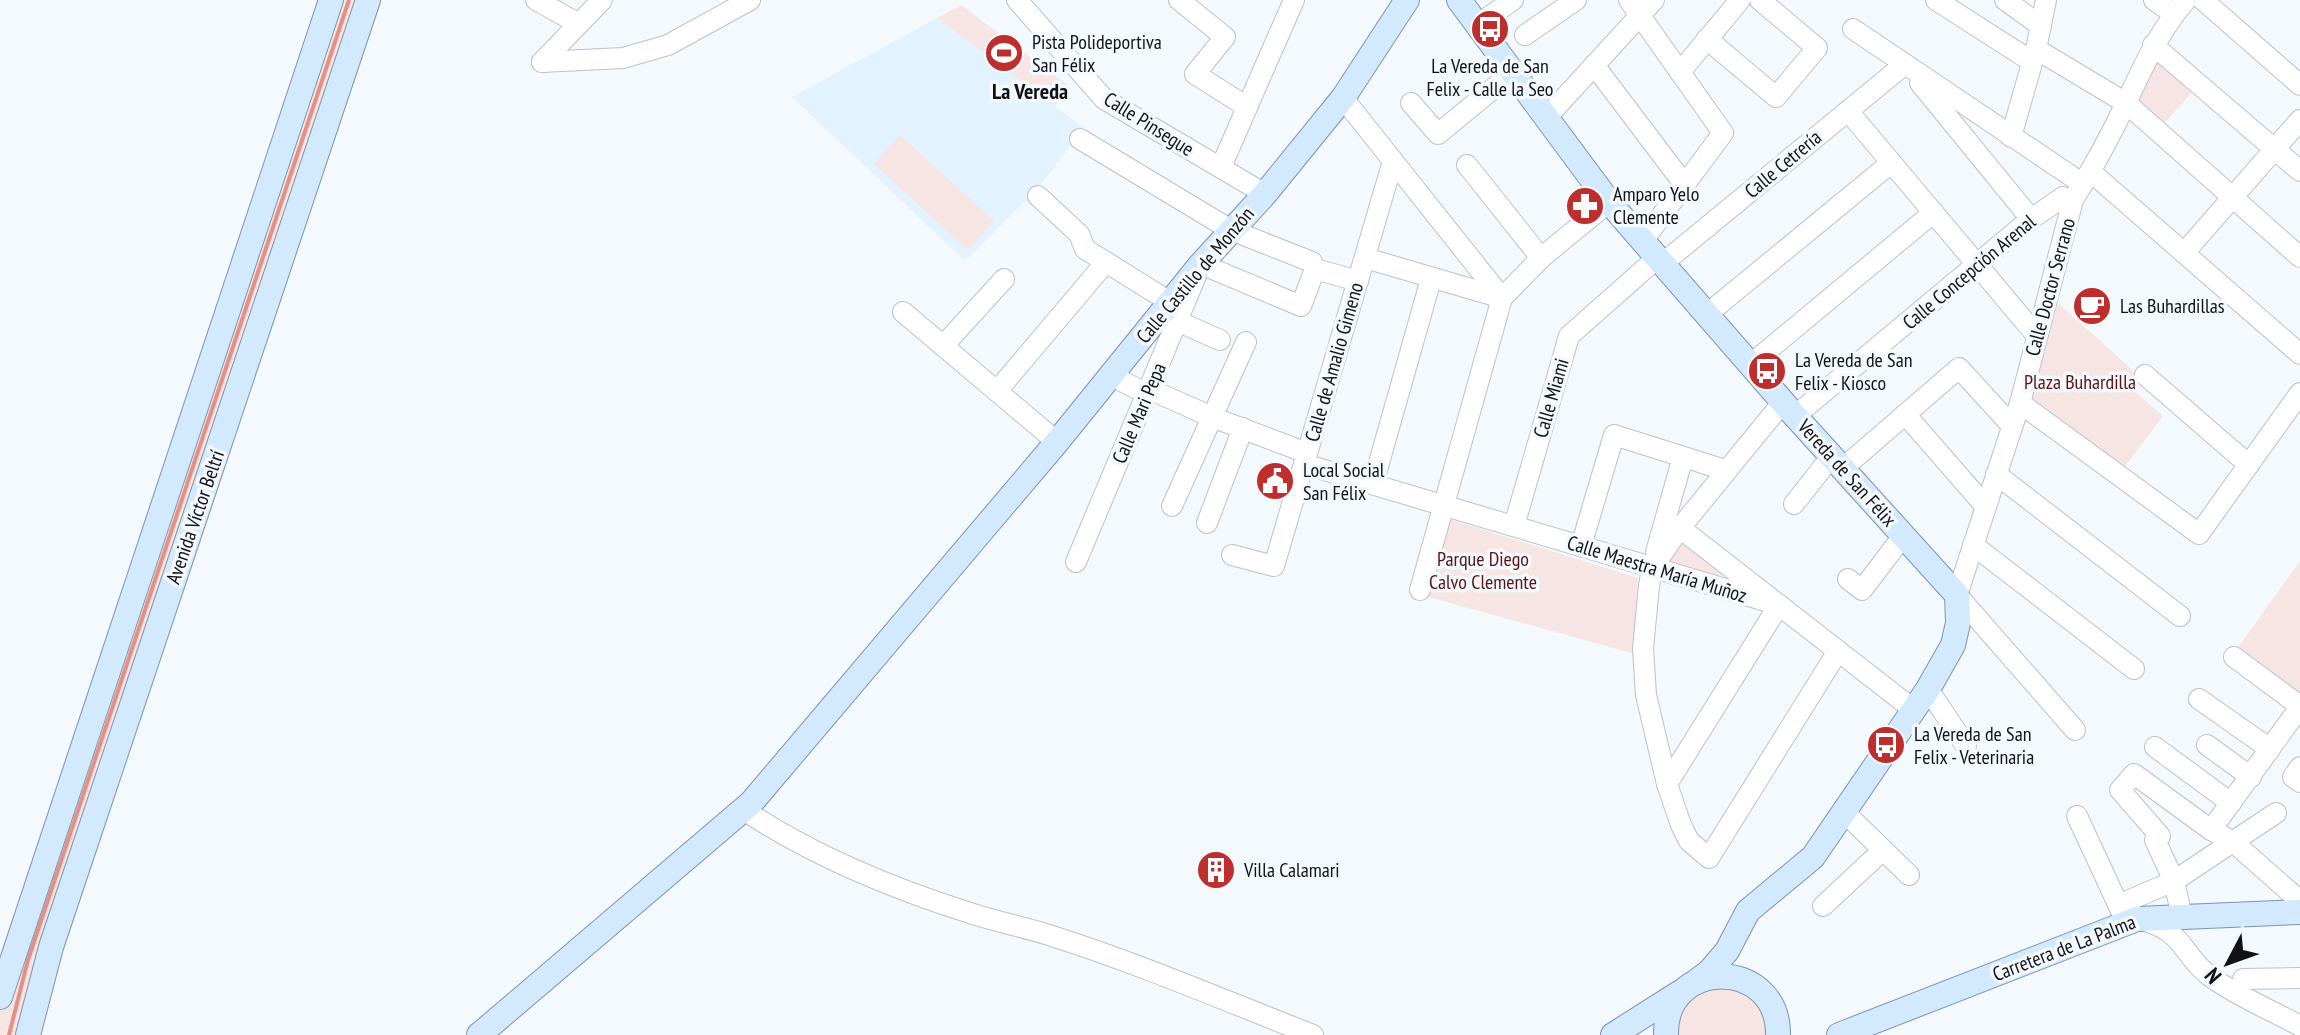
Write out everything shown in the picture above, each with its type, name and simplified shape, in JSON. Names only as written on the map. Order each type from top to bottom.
[{"type":"main road","name":"Avenida Víctor Beltrí","points":[[0,997],[331,0]]},
{"type":"main road","name":"Avenida Víctor Beltrí","points":[[28,1035],[51,947],[368,0]]},
{"type":"main road","name":"Calle Castillo de Monzón","points":[[479,1035],[744,810],[1112,376],[1174,311],[1201,264],[1265,194],[1343,98],[1407,0]]},
{"type":"main road","name":"Vereda de San Félix","points":[[1459,0],[1609,202],[1750,365],[1957,595]]},
{"type":"main road","points":[[1613,1035],[1716,966],[1750,908],[1813,857],[1928,689],[1953,645],[1958,623],[1957,595]]},
{"type":"main road","name":"Carretera de La Palma","points":[[1839,1035],[2127,915],[2300,912]]},
{"type":"main road","points":[[1743,920],[1743,954],[1750,974],[1772,1014]]},
{"type":"main road","points":[[1666,1035],[1672,1006],[1693,984],[1713,976],[1736,977],[1751,983],[1772,1014],[1797,1035]]},
{"type":"main road","points":[[1613,1035],[1627,1032],[1646,1035]]},
{"type":"street","points":[[536,0],[579,24]]},
{"type":"street","points":[[602,0],[542,62],[623,58],[668,45],[750,0]]},
{"type":"street","name":"Calle Pinsegue","points":[[1017,0],[1104,99],[1265,194]]},
{"type":"street","points":[[1179,0],[1225,37],[1195,74],[1247,107]]},
{"type":"street","points":[[1221,167],[1294,0]]},
{"type":"street","points":[[1477,25],[1513,0]]},
{"type":"street","points":[[1525,35],[1576,0]]},
{"type":"street","points":[[1680,72],[1740,0]]},
{"type":"street","points":[[1707,39],[1776,97],[1817,48],[1760,0]]},
{"type":"street","points":[[1936,0],[2126,103],[2300,257]]},
{"type":"street","points":[[2005,0],[2041,26]]},
{"type":"street","points":[[2011,137],[2046,0]]},
{"type":"street","points":[[2154,0],[2180,7]]},
{"type":"street","points":[[2203,0],[2300,85]]},
{"type":"street","points":[[1546,118],[1594,65],[1641,5],[1680,72],[1723,133],[1684,184],[1654,255]]},
{"type":"street","name":"Calle Doctor Serrano","points":[[1957,595],[2020,403],[2082,185],[2153,45],[2180,7]]},
{"type":"street","points":[[1853,29],[2184,253],[2300,354]]},
{"type":"street","points":[[2153,45],[2300,171]]},
{"type":"street","points":[[1905,64],[2031,219]]},
{"type":"street","name":"Calle Cetrería","points":[[1654,255],[1848,111],[1905,64]]},
{"type":"street","points":[[1594,65],[1684,184]]},
{"type":"street","points":[[1411,103],[1438,134],[1512,73]]},
{"type":"street","points":[[1343,98],[1502,298]]},
{"type":"street","points":[[1848,111],[2037,336]]},
{"type":"street","points":[[2184,253],[2300,120]]},
{"type":"street","points":[[1080,139],[1231,230],[1312,262],[1315,269],[1301,306],[1201,264]]},
{"type":"street","name":"Calle de Amalio Gimeno","points":[[1232,555],[1274,566],[1393,161]]},
{"type":"street","points":[[1706,315],[1891,163]]},
{"type":"street","points":[[1467,165],[1541,258]]},
{"type":"street","name":"Calle Concepción Arenal","points":[[1652,568],[1725,470],[1789,409],[2031,219],[2082,185]]},
{"type":"street","points":[[1038,196],[1079,234],[1085,249],[1220,340]]},
{"type":"street","points":[[1420,590],[1502,298],[1541,258],[1609,202]]},
{"type":"street","points":[[1750,365],[1933,213]]},
{"type":"street","name":"Calle Miami","points":[[1514,526],[1569,336],[1654,255]]},
{"type":"street","points":[[1365,258],[1502,298]]},
{"type":"street","points":[[997,391],[1106,262]]},
{"type":"street","points":[[1315,269],[1358,281]]},
{"type":"street","points":[[943,346],[1004,279]]},
{"type":"street","points":[[1373,484],[1431,279]]},
{"type":"street","name":"Calle Mari Pepa","points":[[1076,562],[1148,391],[1174,311]]},
{"type":"street","points":[[903,312],[1057,442]]},
{"type":"street","points":[[1172,506],[1246,342]]},
{"type":"street","points":[[1794,504],[1837,463],[1905,414],[1959,368],[2012,426]]},
{"type":"street","points":[[2145,375],[2249,465]]},
{"type":"street","name":"Calle Maestra María Muñoz","points":[[1112,376],[1373,484],[1779,605]]},
{"type":"street","points":[[2020,403],[2199,534],[2300,393]]},
{"type":"street","points":[[1905,414],[1986,507]]},
{"type":"street","points":[[1207,523],[1243,428]]},
{"type":"street","points":[[1581,546],[1614,435],[1725,470]]},
{"type":"street","points":[[1683,457],[1652,568],[1643,648],[1646,695],[1667,784],[1689,841],[1709,858],[1838,651]]},
{"type":"street","points":[[1193,459],[1226,472]]},
{"type":"street","points":[[1996,474],[2180,616]]},
{"type":"street","name":"Calle Maestra María Muñoz","points":[[1680,528],[1914,710]]},
{"type":"street","points":[[1848,579],[1862,590],[1903,536]]},
{"type":"street","points":[[1973,545],[2134,669]]},
{"type":"street","points":[[1957,595],[2075,730]]},
{"type":"street","points":[[1667,784],[1779,605]]},
{"type":"street","points":[[2211,830],[2300,706],[2234,657]]},
{"type":"street","points":[[1928,689],[1966,746]]},
{"type":"street","points":[[2199,699],[2270,749]]},
{"type":"street","points":[[2207,745],[2251,777]]},
{"type":"street","points":[[2155,747],[2231,803]]},
{"type":"street","points":[[2300,767],[2293,777],[2300,782]]},
{"type":"street","points":[[2160,836],[2120,790],[2134,774],[2211,830],[2232,841],[2300,901]]},
{"type":"street","points":[[744,810],[831,860],[902,891],[1051,936],[1168,977],[1313,1035]]},
{"type":"street","points":[[1844,812],[1909,875]]},
{"type":"street","points":[[2127,915],[2276,813]]},
{"type":"street","points":[[2190,814],[2155,840],[2196,922],[2190,942],[2192,956]]},
{"type":"street","points":[[2077,816],[2127,915],[2168,930],[2213,979],[2300,1026]]},
{"type":"street","points":[[1823,906],[1883,850]]},
{"type":"street","points":[[2243,979],[2300,978]]},
{"type":"shaded area","points":[[937,18],[1084,128],[1039,187],[965,261],[792,97]]},
{"type":"green space","points":[[331,0],[368,0],[28,1035],[0,1035],[0,997]]},
{"type":"green space","name":"Pista Polideportiva San Félix","points":[[961,5],[1071,88],[1055,106],[937,18]]},
{"type":"green space","points":[[2156,60],[2192,92],[2162,126],[2136,103]]},
{"type":"green space","points":[[900,135],[994,221],[968,250],[874,164]]},
{"type":"green space","name":"Plaza Buhardilla","points":[[2058,303],[2138,375],[2130,387],[2163,416],[2123,469],[2030,398]]},
{"type":"green space","name":"Parque Diego Calvo Clemente","points":[[1449,519],[1638,578],[1635,654],[1425,596]]},
{"type":"green space","points":[[1682,540],[1722,574],[1720,579],[1665,566]]},
{"type":"green space","points":[[2300,561],[2300,701],[2235,652]]},
{"type":"green space","points":[[1731,985],[1761,1004],[1769,1035],[1678,1035],[1683,1012],[1693,998]]},
{"type":"waterway","points":[[9,1035],[28,960],[349,0]]},
{"type":"place","name":"La Vereda de San Felix - Calle la Seo","points":[[1490,29]]},
{"type":"place","name":"Pista Polideportiva San Félix","points":[[1004,53]]},
{"type":"place","name":"Amparo Yelo Clemente","points":[[1585,206]]},
{"type":"place","name":"Las Buhardillas","points":[[2092,306]]},
{"type":"place","name":"La Vereda de San Felix - Kiosco","points":[[1767,371]]},
{"type":"place","name":"Local Social San Félix","points":[[1275,481]]},
{"type":"place","name":"La Vereda de San Felix - Veterinaria","points":[[1886,745]]},
{"type":"place","name":"Villa Calamari","points":[[1216,870]]},
{"type":"district","name":"La Vereda","points":[[1030,91]]}]
